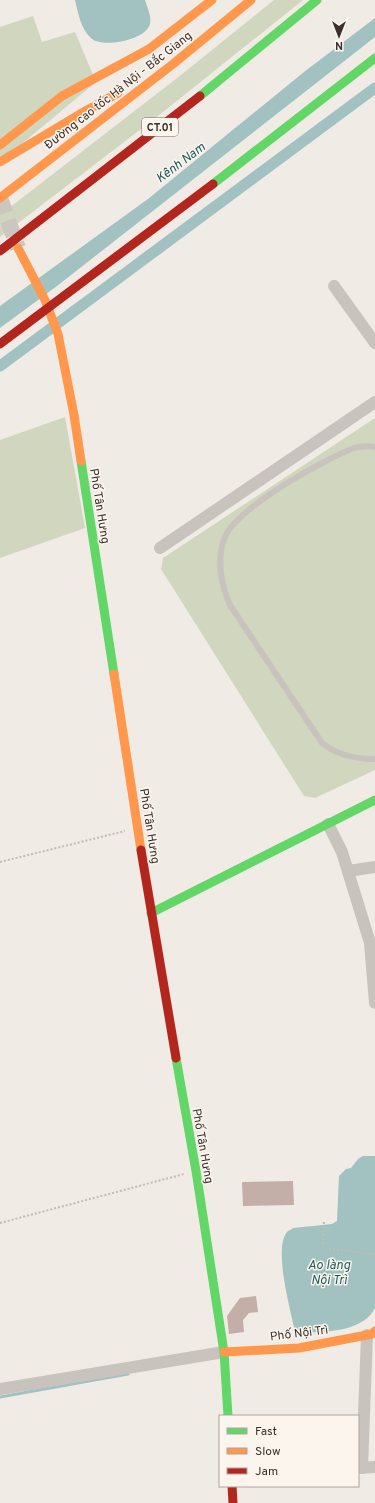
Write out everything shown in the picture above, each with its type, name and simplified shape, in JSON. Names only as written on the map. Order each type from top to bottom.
[{"type":"main road","points":[[0,145],[62,96],[149,49],[212,0]]},
{"type":"main road","points":[[0,162],[80,114],[122,91],[246,0]]},
{"type":"main road","name":"Đường cao tốc Hà Nội - Bắc Giang","points":[[0,198],[173,64],[250,0]]},
{"type":"main road","name":"CT.01","points":[[0,251],[200,96],[318,0]]},
{"type":"main road","points":[[0,344],[208,188],[375,58]]},
{"type":"main road","name":"Phố Tân Hưng","points":[[18,248],[48,308],[58,334],[74,416],[151,913],[196,1171],[224,1352],[228,1415]]},
{"type":"main road","points":[[151,913],[375,800]]},
{"type":"main road","name":"Phố Nội Trì","points":[[224,1352],[299,1348],[371,1333]]},
{"type":"main road","points":[[232,1487],[233,1503]]},
{"type":"street","points":[[334,286],[375,343]]},
{"type":"street","points":[[160,548],[375,402]]},
{"type":"street","points":[[328,824],[342,852],[370,944],[375,1003]]},
{"type":"street","points":[[348,871],[375,867]]},
{"type":"street","points":[[371,1333],[360,1468],[375,1467]]},
{"type":"street","points":[[0,1389],[224,1352]]},
{"type":"lane","points":[[375,448],[368,446],[355,448],[309,469],[246,511],[233,524],[225,535],[222,545],[221,560],[221,577],[224,591],[230,605],[322,743],[336,752],[375,759]]},
{"type":"path","points":[[0,862],[138,827]]},
{"type":"path","points":[[0,1223],[196,1171]]},
{"type":"path","points":[[323,1244],[324,1221]]},
{"type":"path","points":[[329,1249],[375,1254]]},
{"type":"green space","points":[[274,0],[303,0],[158,116],[0,237],[0,215],[181,75]]},
{"type":"green space","points":[[33,16],[42,42],[75,32],[96,82],[0,162],[0,27]]},
{"type":"green space","points":[[65,417],[85,528],[0,558],[0,440]]},
{"type":"green space","points":[[375,418],[375,770],[315,798],[304,796],[161,569],[163,558]]},
{"type":"water","points":[[75,0],[145,0],[150,15],[150,24],[147,30],[133,38],[124,41],[106,43],[98,42],[92,39],[85,31],[80,21]]},
{"type":"water","name":"Kênh Nam","points":[[375,18],[375,37],[57,286],[0,328],[0,306],[148,199],[304,72]]},
{"type":"water","name":"Ao làng Nội Trì","points":[[363,1156],[375,1156],[375,1308],[369,1316],[351,1327],[340,1330],[295,1332],[282,1266],[283,1240],[287,1232],[293,1228],[332,1224],[337,1221],[339,1176],[346,1169],[351,1168],[358,1159]]},
{"type":"building","points":[[293,1181],[294,1205],[243,1206],[242,1182]]},
{"type":"building","points":[[256,1296],[258,1312],[249,1313],[243,1320],[244,1332],[229,1334],[227,1316],[240,1298]]},
{"type":"waterway","points":[[0,366],[375,88]]},
{"type":"waterway","points":[[0,1397],[128,1374]]},
{"type":"tunnel","points":[[0,198],[18,248]]},
{"type":"traffic: fast","points":[[200,96],[317,0]]},
{"type":"traffic: fast","points":[[213,184],[375,58]]},
{"type":"traffic: fast","points":[[81,461],[114,674]]},
{"type":"traffic: fast","points":[[151,913],[375,800]]},
{"type":"traffic: fast","points":[[176,1058],[196,1171],[224,1352],[228,1415]]},
{"type":"traffic: slow","points":[[0,145],[62,96],[149,49],[212,0]]},
{"type":"traffic: slow","points":[[0,198],[173,64],[251,0]]},
{"type":"traffic: slow","points":[[0,162],[118,93]]},
{"type":"traffic: slow","points":[[18,248],[45,300],[58,334],[74,415],[81,461]]},
{"type":"traffic: slow","points":[[114,674],[141,850]]},
{"type":"traffic: slow","points":[[224,1352],[299,1348],[372,1334],[375,1331]]},
{"type":"traffic: jam","points":[[0,251],[200,96]]},
{"type":"traffic: jam","points":[[0,344],[213,184]]},
{"type":"traffic: jam","points":[[141,850],[176,1058]]},
{"type":"traffic: jam","points":[[232,1487],[233,1503]]}]
